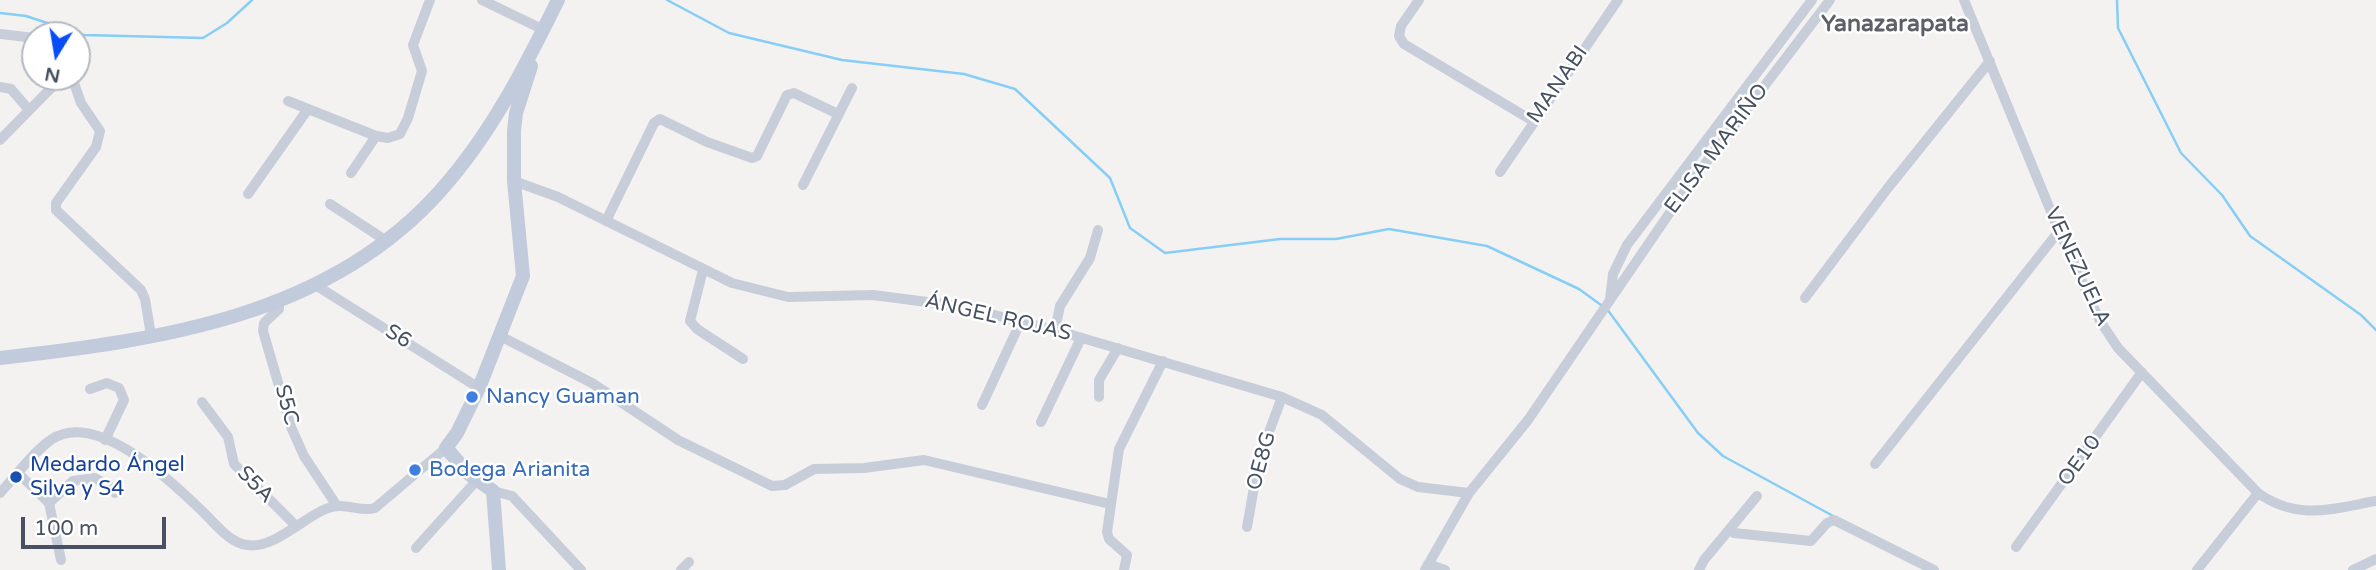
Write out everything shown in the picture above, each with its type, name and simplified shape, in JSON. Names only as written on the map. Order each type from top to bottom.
[{"type":"street","points":[[288,101],[376,136],[388,138],[400,134],[408,118],[422,71],[413,45],[430,0]]},
{"type":"street","points":[[482,0],[544,30]]},
{"type":"street","points":[[0,493],[51,439],[71,431],[122,444],[175,485],[229,537],[244,545],[260,546],[337,506],[360,510],[375,508],[446,448],[457,433],[479,388],[523,276],[514,181],[516,113],[536,48],[558,0]]},
{"type":"street","points":[[1419,0],[1401,26],[1399,36],[1404,44],[1532,121]]},
{"type":"street","name":"MANABI","points":[[1500,172],[1532,121],[1618,0]]},
{"type":"street","name":"ELISA MARIÑO","points":[[1609,301],[1618,262],[1657,205],[1812,0]]},
{"type":"street","name":"ELISA MARIÑO","points":[[1427,567],[1469,494],[1528,420],[1669,212],[1830,0]]},
{"type":"street","name":"VENEZUELA","points":[[1964,0],[2059,231],[2100,321],[2118,348],[2258,493],[2276,506],[2301,512],[2376,501]]},
{"type":"street","points":[[0,34],[21,36]]},
{"type":"street","points":[[0,358],[220,322],[317,286],[385,240],[428,205],[483,135],[536,48]]},
{"type":"street","points":[[1805,298],[1887,189],[1990,61]]},
{"type":"street","points":[[0,87],[11,89],[29,110]]},
{"type":"street","points":[[803,185],[852,88]]},
{"type":"street","points":[[0,140],[48,91]]},
{"type":"street","points":[[77,91],[81,103],[100,131],[96,147],[56,203],[56,210],[141,290],[145,299],[150,335]]},
{"type":"street","points":[[606,221],[654,123],[660,119],[707,142],[752,158],[787,94],[794,93],[838,114]]},
{"type":"street","points":[[248,194],[308,108]]},
{"type":"street","points":[[351,173],[376,136]]},
{"type":"street","name":"ÁNGEL ROJAS","points":[[514,181],[558,197],[732,283],[788,297],[838,294],[914,299],[1021,321],[1282,397],[1322,415],[1400,480],[1418,487],[1469,494]]},
{"type":"street","points":[[330,204],[385,240]]},
{"type":"street","points":[[1657,205],[1669,212]]},
{"type":"street","points":[[1055,330],[1060,306],[1090,258],[1098,230]]},
{"type":"street","points":[[1875,464],[2059,231]]},
{"type":"street","points":[[703,270],[690,321],[696,329],[743,359]]},
{"type":"street","name":"S6","points":[[317,286],[479,388]]},
{"type":"street","name":"S5C","points":[[279,302],[279,309],[264,323],[263,331],[291,427],[304,456],[337,506]]},
{"type":"street","points":[[982,405],[1021,321]]},
{"type":"street","points":[[500,336],[593,383],[678,440],[772,486],[785,485],[814,469],[864,468],[924,460],[1110,505]]},
{"type":"street","points":[[1041,422],[1081,338]]},
{"type":"street","points":[[1099,397],[1099,380],[1118,348]]},
{"type":"street","points":[[1125,570],[1127,555],[1107,536],[1119,449],[1163,361]]},
{"type":"street","name":"OE10","points":[[2016,547],[2142,373]]},
{"type":"street","points":[[90,389],[107,383],[120,388],[124,400],[105,440]]},
{"type":"street","name":"OE8G","points":[[1247,527],[1259,459],[1282,397]]},
{"type":"street","name":"S5A","points":[[202,402],[228,437],[234,464],[296,526]]},
{"type":"street","points":[[446,448],[493,491],[512,496],[581,570]]},
{"type":"street","points":[[19,474],[49,503],[61,560]]},
{"type":"street","points":[[49,503],[73,481],[103,480],[115,493]]},
{"type":"street","points":[[416,548],[478,480]]},
{"type":"street","points":[[493,491],[499,570]]},
{"type":"street","points":[[2197,570],[2258,493]]},
{"type":"street","points":[[1699,570],[1704,560],[1757,496]]},
{"type":"street","points":[[1734,533],[1811,541],[1827,523],[1834,520],[1934,570]]},
{"type":"street","points":[[2353,570],[2376,559]]},
{"type":"street","points":[[1427,567],[1445,570]]},
{"type":"waterway","points":[[0,13],[26,16],[84,35],[203,38],[227,23],[252,0]]},
{"type":"waterway","points":[[667,0],[729,33],[842,60],[964,74],[1015,89],[1110,178],[1130,228],[1165,253],[1280,239],[1336,239],[1389,229],[1487,246],[1579,289],[1601,305]]},
{"type":"waterway","points":[[2117,0],[2118,28],[2181,153],[2222,195],[2250,236],[2361,315],[2376,330]]},
{"type":"waterway","points":[[1607,309],[1698,433],[1723,456],[1835,517]]},
{"type":"place","name":"Nancy Guaman","points":[[472,397]]},
{"type":"place","name":"Bodega Arianita","points":[[415,470]]},
{"type":"place","name":"Medardo Ángel Silva y S4","points":[[16,477]]},
{"type":"district","name":"Yanazarapata","points":[[1895,25]]}]
